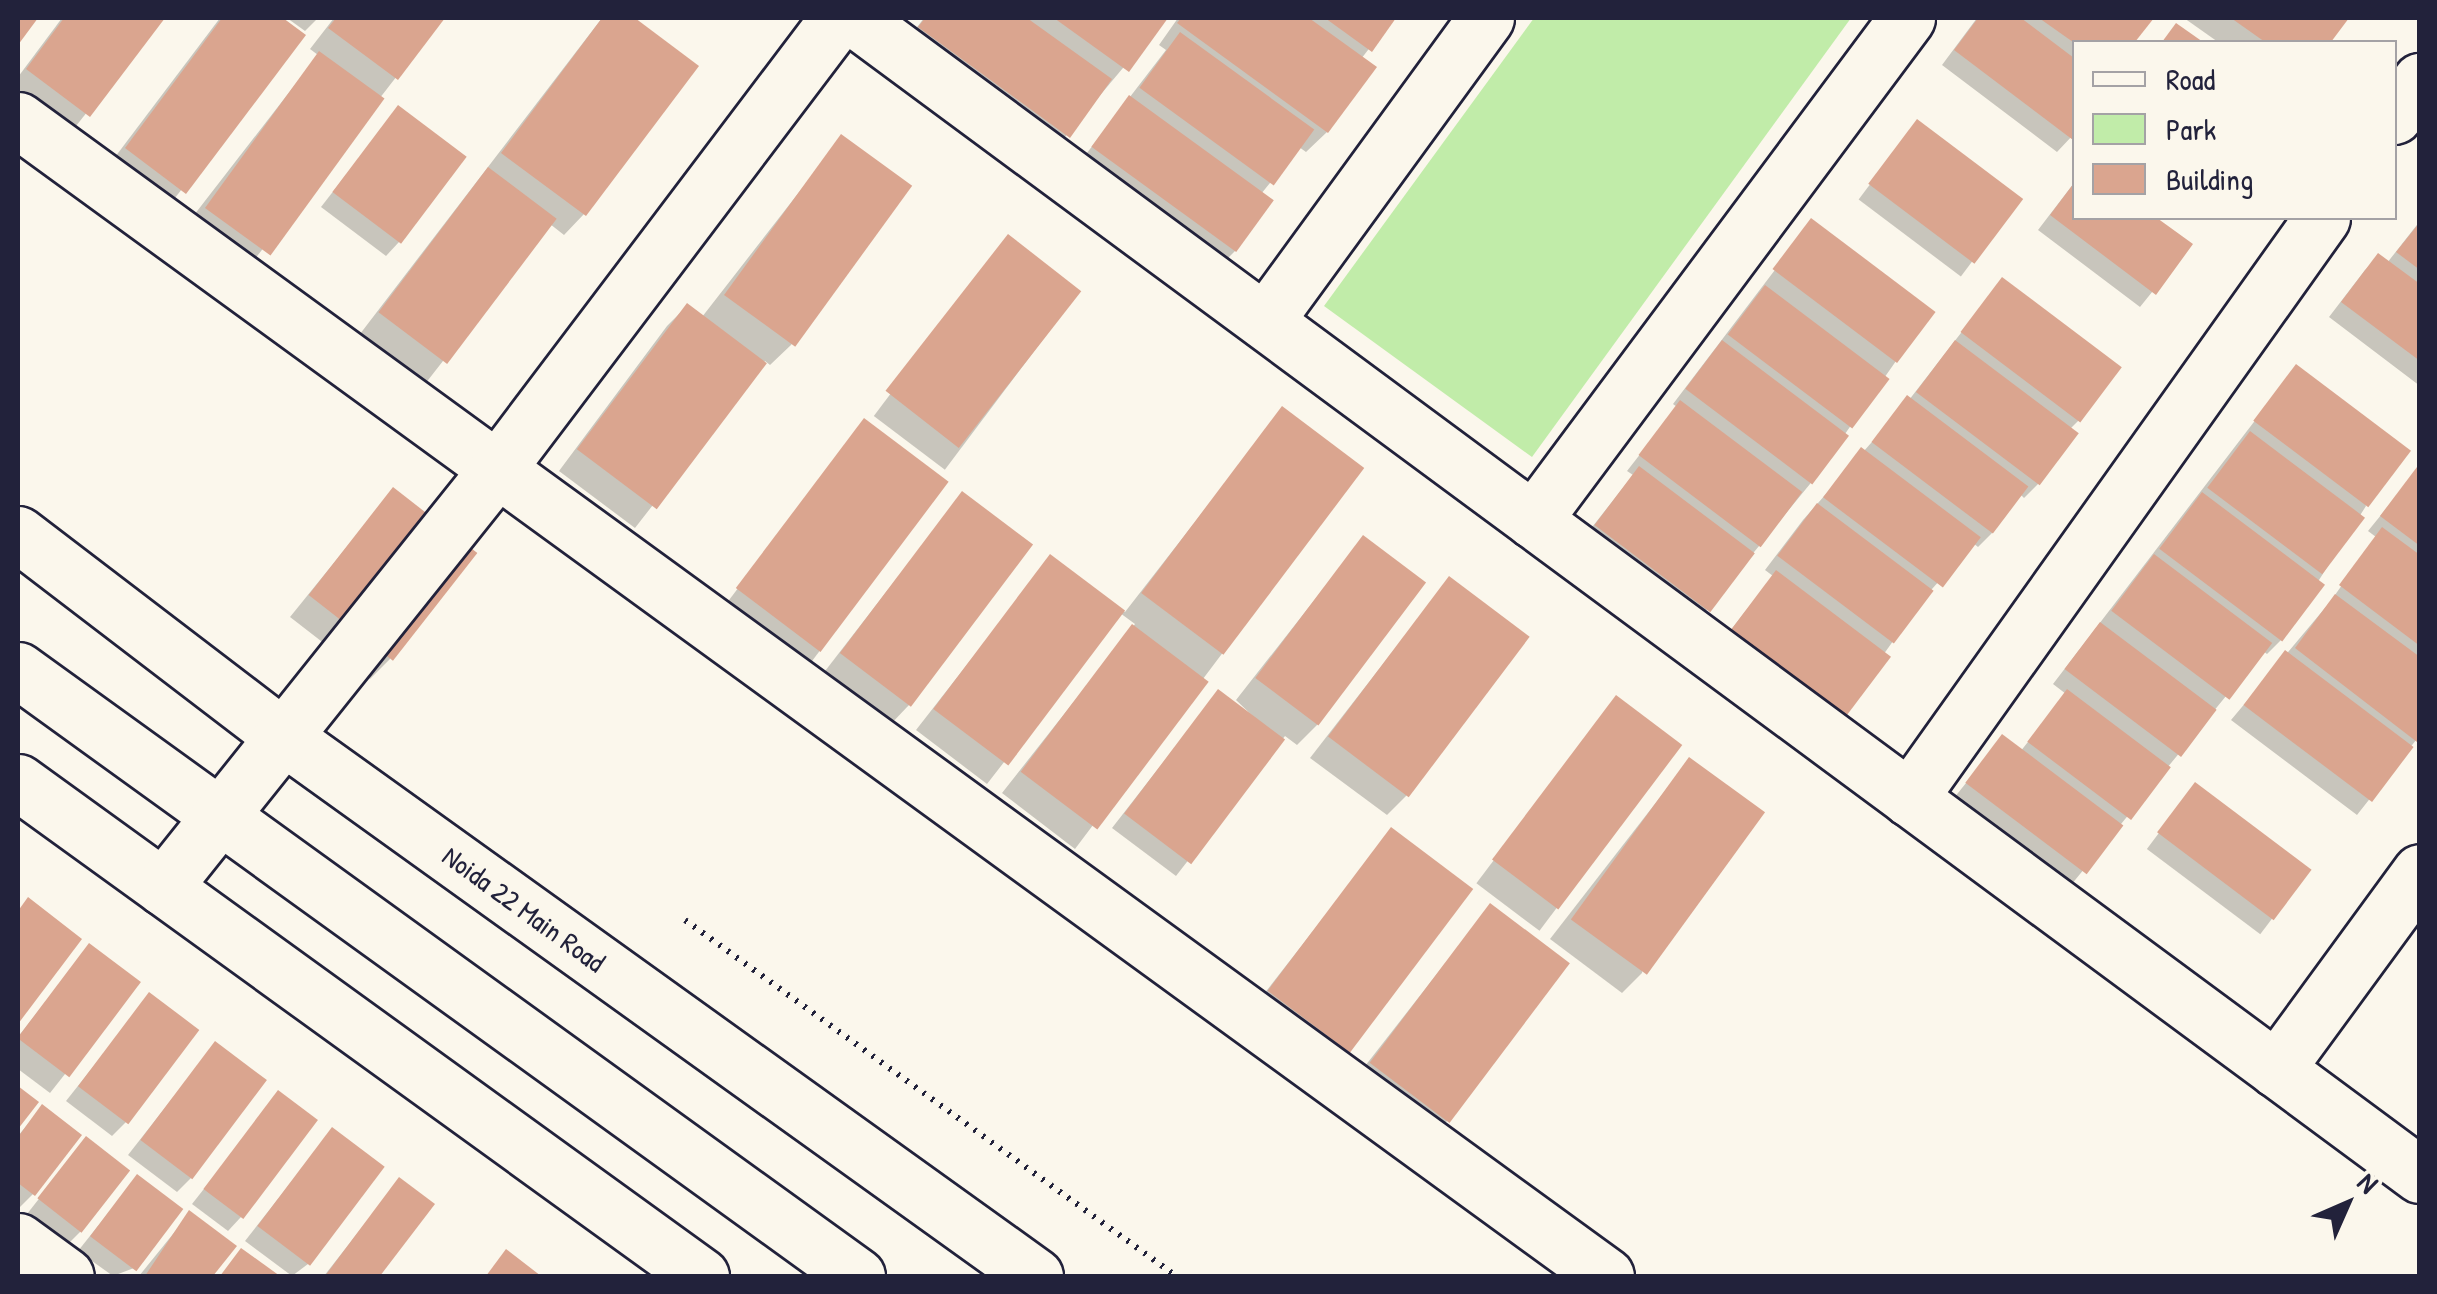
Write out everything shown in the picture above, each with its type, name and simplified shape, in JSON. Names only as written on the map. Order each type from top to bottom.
[{"type":"street","points":[[163,887],[497,469],[838,18]]},
{"type":"street","points":[[854,18],[2420,1176]]},
{"type":"street","points":[[1265,321],[1486,18]]},
{"type":"street","points":[[1533,520],[1907,18]]},
{"type":"street","points":[[2397,112],[2420,81]]},
{"type":"street","points":[[18,120],[1606,1276]]},
{"type":"street","points":[[1909,798],[2321,220]]},
{"type":"street","name":"Noida 22 Main Road","points":[[18,534],[281,736],[1036,1276]]},
{"type":"street","points":[[18,670],[857,1276]]},
{"type":"street","points":[[18,782],[701,1276]]},
{"type":"street","points":[[2276,1069],[2420,872]]},
{"type":"street","points":[[18,1241],[66,1276]]},
{"type":"path","points":[[685,920],[1176,1276]]},
{"type":"green space","points":[[1534,18],[1851,18],[1532,457],[1324,306]]},
{"type":"building","points":[[18,18],[38,18],[18,45]]},
{"type":"building","points":[[64,18],[165,18],[90,117],[26,69]]},
{"type":"building","points":[[222,18],[283,18],[306,35],[186,194],[125,148]]},
{"type":"building","points":[[336,18],[445,18],[398,80],[328,28]]},
{"type":"building","points":[[602,18],[635,18],[699,66],[586,216],[501,153]]},
{"type":"building","points":[[925,18],[1027,18],[1112,79],[1070,138],[918,27]]},
{"type":"building","points":[[1054,18],[1168,18],[1129,72]]},
{"type":"building","points":[[1181,18],[1309,18],[1377,67],[1328,133],[1177,23]]},
{"type":"building","points":[[1325,18],[1396,18],[1372,52]]},
{"type":"building","points":[[1978,18],[2021,18],[2072,56],[2072,139],[1954,50]]},
{"type":"building","points":[[2039,18],[2154,18],[2137,40],[2072,41]]},
{"type":"building","points":[[2231,18],[2349,18],[2332,40],[2262,40]]},
{"type":"building","points":[[2176,23],[2200,40],[2163,40]]},
{"type":"building","points":[[1180,32],[1314,130],[1274,185],[1139,88]]},
{"type":"building","points":[[319,51],[385,99],[271,256],[205,208]]},
{"type":"building","points":[[1129,95],[1274,200],[1236,252],[1091,147]]},
{"type":"building","points":[[398,105],[467,157],[401,244],[332,192]]},
{"type":"building","points":[[1917,119],[2023,199],[1974,264],[1868,184]]},
{"type":"building","points":[[841,134],[912,186],[795,347],[724,295]]},
{"type":"building","points":[[488,167],[557,219],[447,364],[378,312]]},
{"type":"building","points":[[2072,186],[2072,220],[2160,220],[2193,244],[2156,295],[2050,215]]},
{"type":"building","points":[[1811,218],[1936,312],[1897,363],[1772,269]]},
{"type":"building","points":[[2420,222],[2420,270],[2396,252]]},
{"type":"building","points":[[1008,234],[1081,291],[959,448],[885,391]]},
{"type":"building","points":[[2378,253],[2420,284],[2420,361],[2341,302]]},
{"type":"building","points":[[2002,277],[2122,367],[2080,422],[1960,332]]},
{"type":"building","points":[[1765,285],[1890,379],[1852,428],[1728,335]]},
{"type":"building","points":[[687,303],[767,363],[657,509],[577,449]]},
{"type":"building","points":[[1722,340],[1849,436],[1812,484],[1685,389]]},
{"type":"building","points":[[1955,340],[2079,433],[2040,485],[1916,392]]},
{"type":"building","points":[[2296,364],[2411,451],[2368,507],[2253,421]]},
{"type":"building","points":[[1907,395],[2028,486],[1993,534],[1871,442]]},
{"type":"building","points":[[1680,400],[1802,492],[1761,547],[1638,455]]},
{"type":"building","points":[[1282,406],[1364,468],[1223,655],[1141,593]]},
{"type":"building","points":[[864,418],[949,482],[820,652],[736,588]]},
{"type":"building","points":[[2250,431],[2365,518],[2322,574],[2207,488]]},
{"type":"building","points":[[1861,447],[1981,537],[1943,588],[1823,497]]},
{"type":"building","points":[[2420,463],[2420,546],[2380,516]]},
{"type":"building","points":[[1639,466],[1755,553],[1710,612],[1594,525]]},
{"type":"building","points":[[393,487],[477,553],[393,661],[309,595]]},
{"type":"building","points":[[962,491],[1033,545],[911,707],[840,653]]},
{"type":"building","points":[[2202,492],[2325,585],[2282,641],[2159,549]]},
{"type":"building","points":[[1817,503],[1934,591],[1894,644],[1777,556]]},
{"type":"building","points":[[2382,527],[2420,555],[2420,646],[2339,585]]},
{"type":"building","points":[[1363,535],[1426,583],[1318,725],[1255,678]]},
{"type":"building","points":[[1050,554],[1125,611],[1008,766],[933,709]]},
{"type":"building","points":[[2154,554],[2272,643],[2229,700],[2111,611]]},
{"type":"building","points":[[1776,570],[1891,657],[1846,717],[1731,630]]},
{"type":"building","points":[[1449,576],[1530,637],[1409,797],[1328,737]]},
{"type":"building","points":[[2335,594],[2420,657],[2417,742],[2295,648]]},
{"type":"building","points":[[2100,622],[2217,710],[2181,757],[2064,669]]},
{"type":"building","points":[[1132,624],[1209,682],[1097,830],[1021,772]]},
{"type":"building","points":[[2285,650],[2414,747],[2372,802],[2243,705]]},
{"type":"building","points":[[1218,689],[1285,740],[1191,864],[1124,814]]},
{"type":"building","points":[[2067,689],[2171,767],[2131,820],[2027,742]]},
{"type":"building","points":[[1616,695],[1682,745],[1558,909],[1492,860]]},
{"type":"building","points":[[2002,734],[2123,825],[2087,874],[1965,783]]},
{"type":"building","points":[[1689,757],[1765,812],[1647,975],[1571,920]]},
{"type":"building","points":[[2195,782],[2312,870],[2274,920],[2157,832]]},
{"type":"building","points":[[1391,827],[1473,889],[1350,1053],[1268,991]]},
{"type":"building","points":[[28,897],[82,939],[18,1024],[18,911]]},
{"type":"building","points":[[1490,903],[1570,963],[1450,1123],[1370,1063]]},
{"type":"building","points":[[89,943],[141,982],[69,1077],[18,1037]]},
{"type":"building","points":[[149,992],[199,1030],[128,1124],[78,1086]]},
{"type":"building","points":[[215,1041],[267,1080],[192,1179],[140,1140]]},
{"type":"building","points":[[18,1086],[39,1102],[18,1129]]},
{"type":"building","points":[[278,1090],[318,1120],[243,1219],[203,1189]]},
{"type":"building","points":[[42,1104],[82,1135],[35,1196],[18,1183],[18,1137]]},
{"type":"building","points":[[332,1127],[385,1167],[310,1266],[257,1226]]},
{"type":"building","points":[[86,1136],[130,1170],[81,1233],[37,1198]]},
{"type":"building","points":[[137,1174],[183,1209],[136,1271],[90,1236]]},
{"type":"building","points":[[399,1177],[435,1204],[380,1276],[325,1276]]},
{"type":"building","points":[[189,1210],[237,1246],[213,1276],[145,1276]]},
{"type":"building","points":[[241,1248],[280,1276],[220,1276]]},
{"type":"building","points":[[506,1249],[541,1276],[486,1276]]}]
